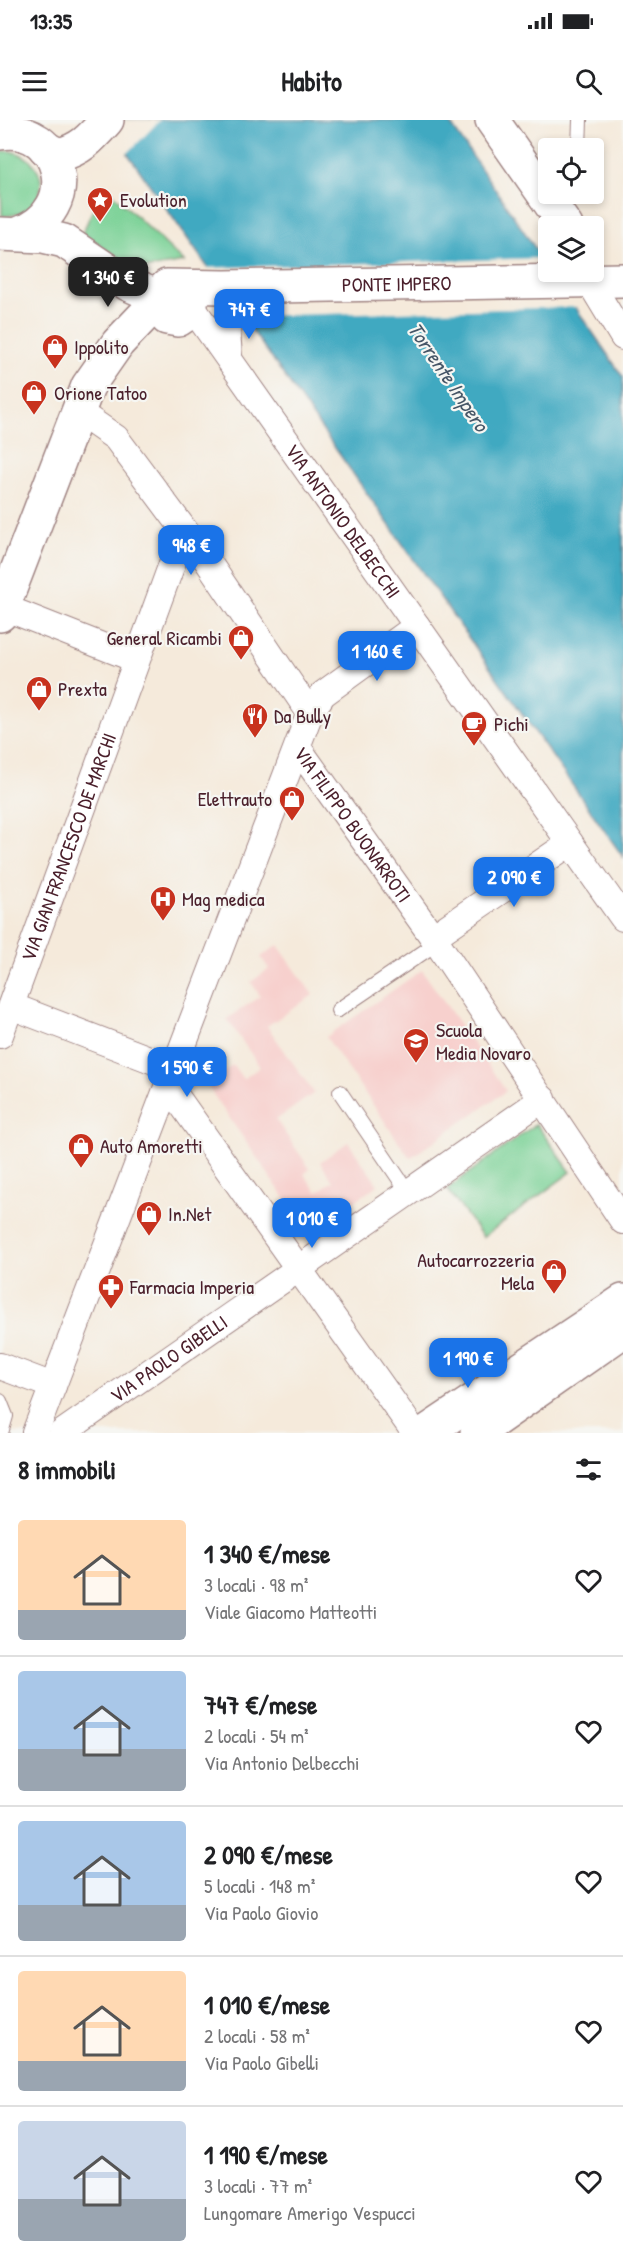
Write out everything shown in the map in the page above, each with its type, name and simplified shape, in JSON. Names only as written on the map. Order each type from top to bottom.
[{"type":"main road","points":[[492,120],[538,179]]},
{"type":"main road","points":[[0,133],[33,136],[59,155],[76,151],[88,143],[106,121]]},
{"type":"main road","points":[[9,234],[38,224],[53,208],[59,190],[58,172],[33,136]]},
{"type":"main road","points":[[53,208],[64,241]]},
{"type":"main road","points":[[9,234],[64,241],[128,284],[133,302],[133,326]]},
{"type":"main road","name":"PONTE IMPERO","points":[[128,284],[186,299],[260,287],[538,279]]},
{"type":"main road","name":"PONTE IMPERO","points":[[604,279],[623,280]]},
{"type":"main road","points":[[2,611],[76,411],[99,369],[133,326],[186,299]]},
{"type":"main road","points":[[99,369],[186,299]]},
{"type":"main road","points":[[425,1433],[623,1301]]},
{"type":"main road","points":[[486,1426],[623,1331]]},
{"type":"main road","points":[[486,1426],[490,1401],[518,1371]]},
{"type":"street","points":[[585,282],[623,337]]},
{"type":"street","points":[[220,331],[232,309],[260,287]]},
{"type":"street","name":"VIA ANTONIO DELBECCHI","points":[[186,299],[220,331],[230,360],[623,918]]},
{"type":"street","name":"VIA FILIPPO BUONARROTI","points":[[76,411],[116,438],[310,712],[298,748],[435,940],[623,1221]]},
{"type":"street","name":"VIA GIAN FRANCESCO DE MARCHI","points":[[0,1035],[135,659],[184,531]]},
{"type":"street","points":[[2,611],[135,659]]},
{"type":"street","points":[[310,712],[323,694],[417,626]]},
{"type":"street","points":[[35,1433],[298,748]]},
{"type":"street","points":[[435,940],[570,843]]},
{"type":"street","points":[[10,1006],[172,1075]]},
{"type":"street","points":[[172,1075],[171,1089],[415,1433]]},
{"type":"street","name":"VIA PAOLO GIBELLI","points":[[73,1430],[298,1268],[543,1099]]},
{"type":"street","points":[[0,1366],[53,1386]]},
{"type":"lane","points":[[579,138],[580,120]]},
{"type":"lane","points":[[338,1010],[435,940]]},
{"type":"lane","points":[[340,1092],[408,1192]]},
{"type":"lane","points":[[0,1401],[6,1416],[1,1433]]},
{"type":"shaded area","points":[[278,945],[313,995],[267,1026],[314,1093],[276,1120],[310,1169],[304,1174],[317,1192],[333,1181],[320,1162],[348,1142],[378,1185],[309,1233],[206,1084],[233,1065],[243,1079],[260,1067],[227,1019],[260,996],[251,982],[269,969],[261,957]]},
{"type":"shaded area","name":"Scuola Media Novaro","points":[[422,970],[506,1091],[410,1158],[326,1037]]},
{"type":"green space","points":[[10,151],[25,157],[35,166],[40,176],[41,188],[30,208],[18,214],[2,216],[0,152]]},
{"type":"green space","points":[[104,185],[184,262],[138,270],[82,234]]},
{"type":"green space","points":[[536,1124],[571,1172],[483,1237],[447,1189]]},
{"type":"water","name":"Torrente Impero","points":[[104,120],[448,120],[538,252],[538,282],[558,282],[623,377],[623,857]]},
{"type":"pier","points":[[101,120],[160,120],[124,157]]},
{"type":"pier","points":[[538,258],[538,282],[561,282],[579,307],[249,316],[242,324],[202,268]]},
{"type":"place","name":"Evolution","points":[[100,223]]},
{"type":"place","name":"Ippolito","points":[[55,370]]},
{"type":"place","name":"Orione Tatoo","points":[[34,416]]},
{"type":"place","name":"General Ricambi","points":[[241,661]]},
{"type":"place","name":"Prexta","points":[[39,712]]},
{"type":"place","name":"Da Bully","points":[[255,739]]},
{"type":"place","name":"Pichi","points":[[474,747]]},
{"type":"place","name":"Elettrauto","points":[[292,822]]},
{"type":"place","name":"Mag medica","points":[[163,922]]},
{"type":"place","name":"Scuola Media Novaro","points":[[416,1064]]},
{"type":"place","name":"Auto Amoretti","points":[[81,1169]]},
{"type":"place","name":"In.Net","points":[[149,1237]]},
{"type":"place","name":"Autocarrozzeria Mela","points":[[554,1295]]},
{"type":"place","name":"Farmacia Imperia","points":[[111,1310]]}]
